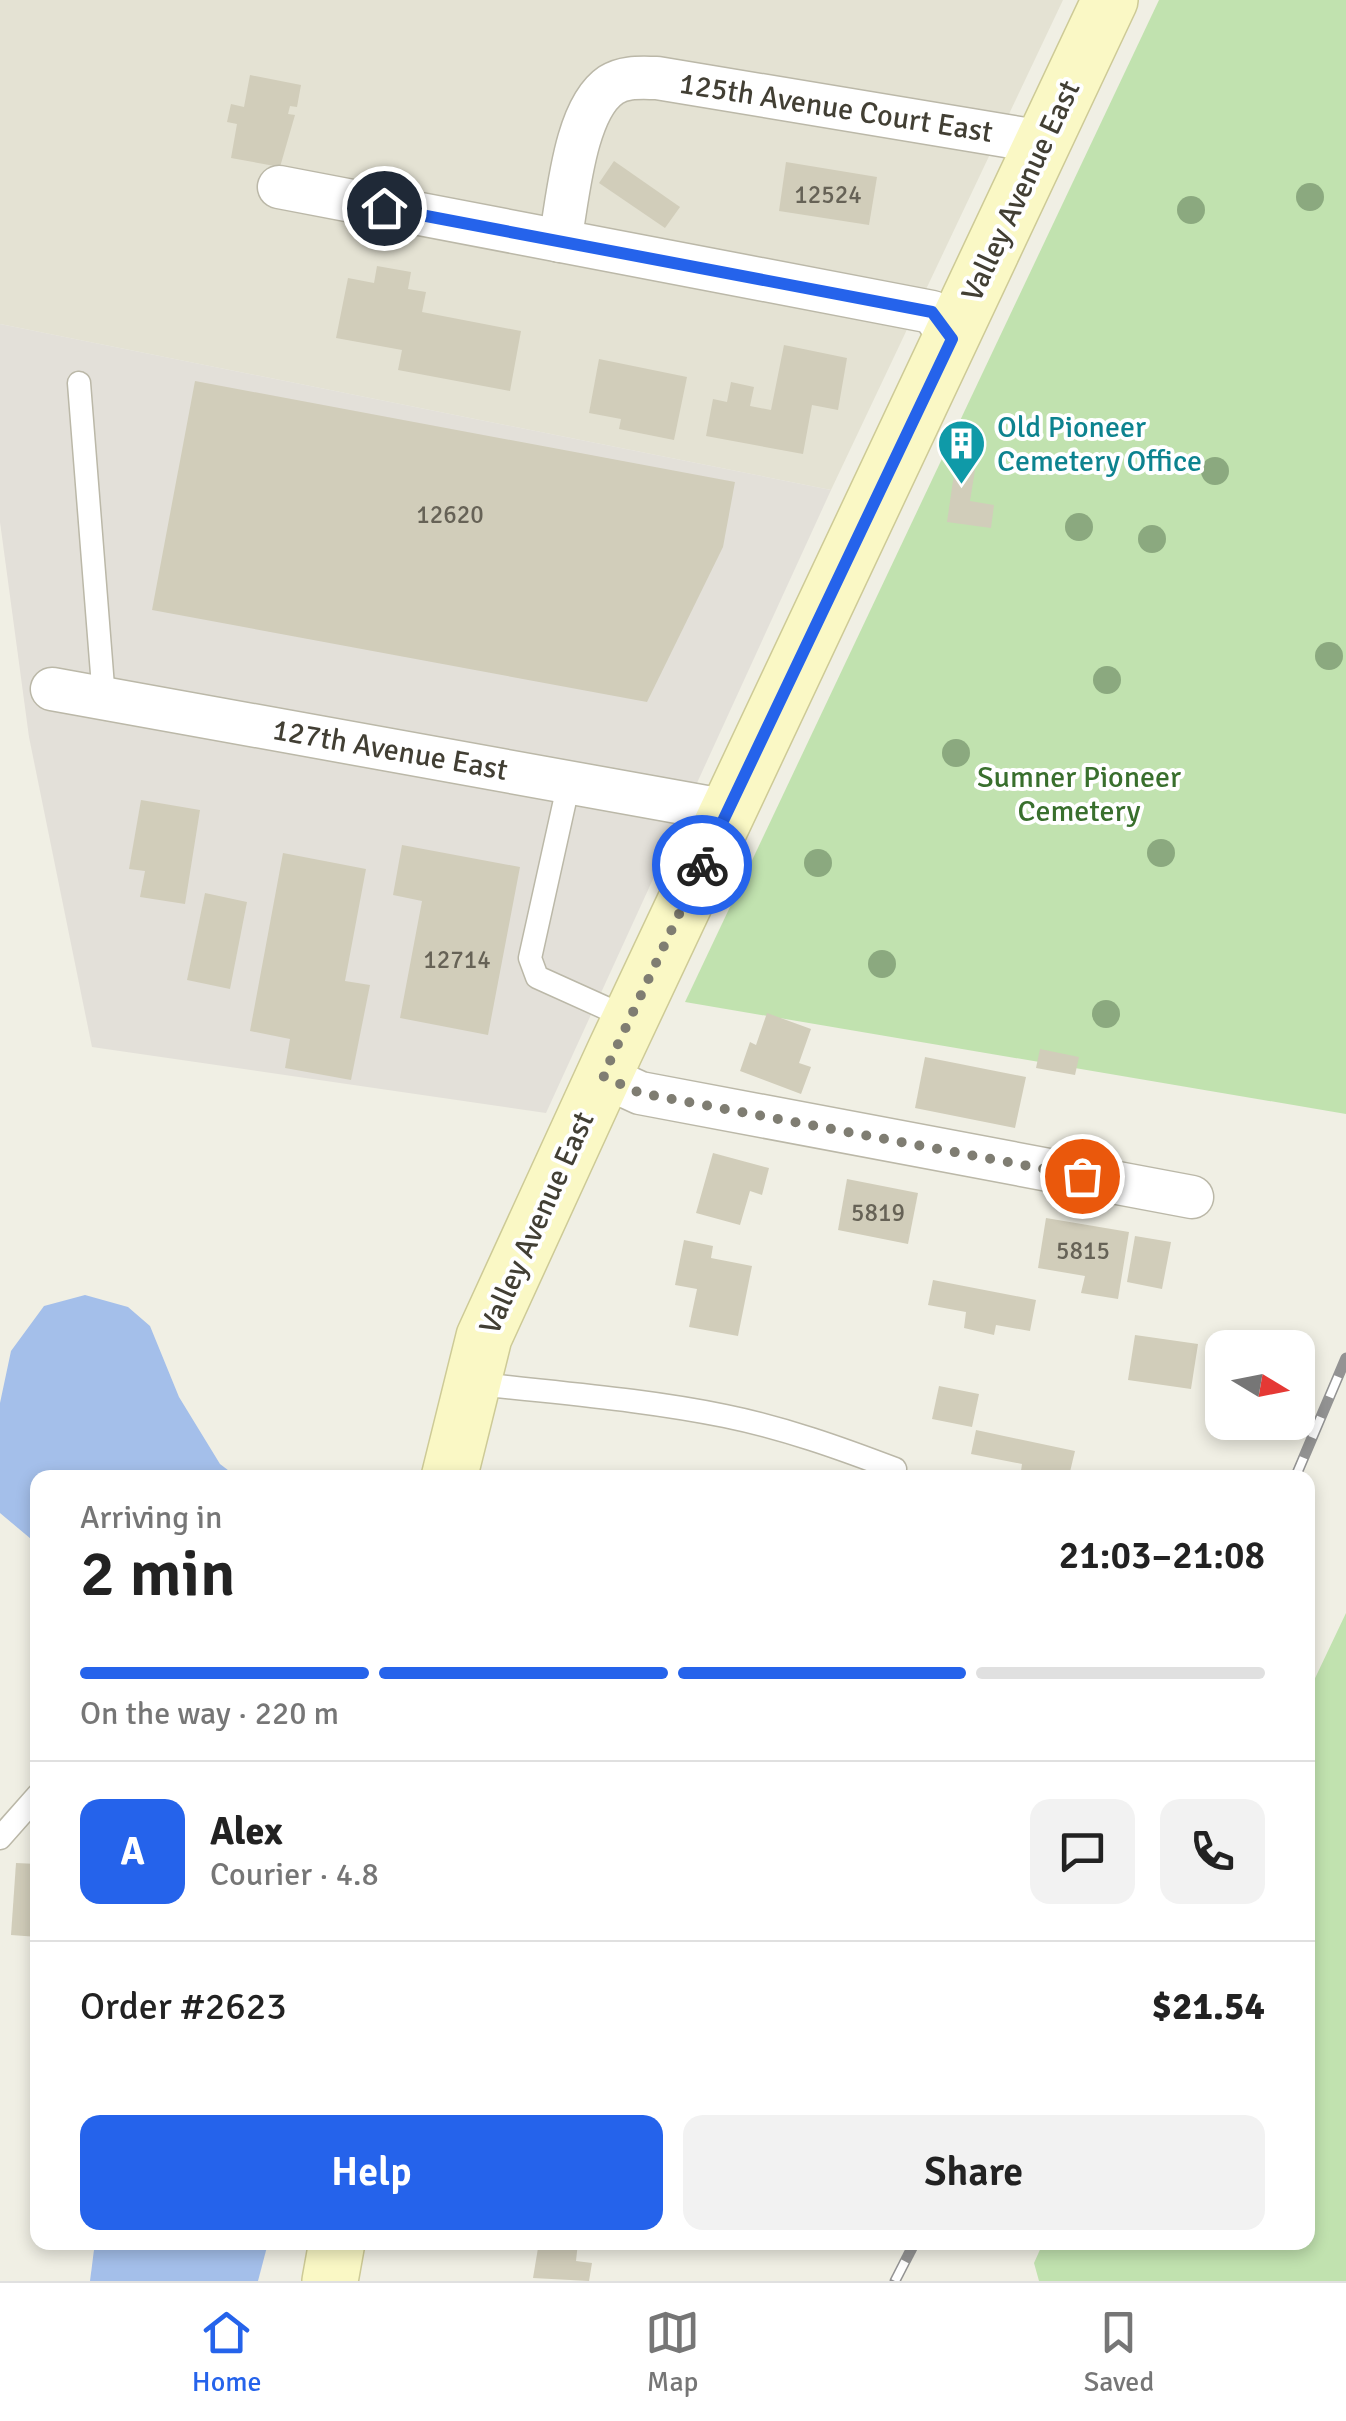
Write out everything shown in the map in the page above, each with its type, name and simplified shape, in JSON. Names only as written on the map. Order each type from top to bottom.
[{"type":"main road","name":"Valley Avenue East","points":[[451,1470],[484,1338],[603,1076],[1110,0]]},
{"type":"main road","points":[[330,2281],[335,2250]]},
{"type":"street","name":"125th Avenue Court East","points":[[560,242],[577,148],[592,107],[610,86],[630,78],[658,78],[1043,142]]},
{"type":"street","points":[[279,187],[932,312],[952,339]]},
{"type":"street","name":"127th Avenue East","points":[[52,689],[728,811]]},
{"type":"street","points":[[603,1076],[640,1093],[1192,1197]]},
{"type":"lane","points":[[79,383],[104,699]]},
{"type":"lane","points":[[569,782],[530,958],[538,977],[630,1019]]},
{"type":"lane","points":[[471,1384],[726,1416],[811,1438],[896,1469]]},
{"type":"lane","points":[[0,1838],[30,1805]]},
{"type":"shaded area","points":[[0,0],[1063,0],[831,490],[0,324]]},
{"type":"shaded area","points":[[0,324],[831,490],[546,1113],[92,1047],[29,737],[0,522]]},
{"type":"green space","name":"Sumner Pioneer Cemetery","points":[[1159,0],[1346,0],[1346,1114],[685,1002]]},
{"type":"green space","points":[[1346,1613],[1346,2281],[1039,2281],[1034,2263],[1040,2250],[1315,2250],[1315,1678]]},
{"type":"water","points":[[85,1295],[128,1307],[150,1326],[179,1397],[220,1464],[228,1470],[30,1470],[30,1538],[0,1513],[0,1403],[11,1351],[44,1306]]},
{"type":"water","points":[[94,2250],[266,2250],[258,2281],[90,2281]]},
{"type":"building","points":[[250,75],[301,85],[297,107],[290,106],[288,114],[295,115],[280,167],[231,158],[237,124],[227,122],[231,104],[244,107]]},
{"type":"building","points":[[614,161],[680,207],[665,228],[599,183]]},
{"type":"building","points":[[786,162],[877,177],[869,225],[779,211]]},
{"type":"building","points":[[377,266],[411,272],[408,289],[426,292],[422,312],[521,331],[510,391],[398,370],[402,350],[336,338],[348,278],[374,283]]},
{"type":"building","points":[[784,345],[847,358],[838,410],[812,405],[803,454],[706,436],[713,399],[727,402],[731,382],[754,387],[750,406],[771,410]]},
{"type":"building","points":[[599,359],[687,377],[674,440],[619,429],[621,419],[589,413]]},
{"type":"building","points":[[195,381],[735,482],[723,547],[647,702],[152,610]]},
{"type":"building","name":"Old Pioneer Cemetery Office","points":[[955,467],[975,470],[970,501],[994,505],[991,528],[947,522]]},
{"type":"building","points":[[141,800],[200,810],[185,904],[140,897],[145,871],[129,869]]},
{"type":"building","points":[[402,845],[520,867],[488,1035],[400,1018],[422,901],[393,895]]},
{"type":"building","points":[[283,853],[366,869],[345,981],[370,985],[351,1080],[285,1068],[290,1039],[250,1031]]},
{"type":"building","points":[[205,893],[247,902],[230,989],[187,980]]},
{"type":"building","points":[[767,1013],[811,1029],[799,1063],[811,1067],[801,1094],[740,1071],[750,1042],[756,1045]]},
{"type":"building","points":[[1040,1049],[1079,1057],[1075,1075],[1036,1068]]},
{"type":"building","points":[[925,1057],[1026,1077],[1015,1128],[915,1108]]},
{"type":"building","points":[[713,1153],[769,1168],[762,1195],[750,1191],[740,1225],[696,1213]]},
{"type":"building","points":[[847,1179],[918,1193],[908,1244],[838,1230]]},
{"type":"building","points":[[1046,1218],[1129,1232],[1118,1299],[1081,1293],[1085,1276],[1038,1268]]},
{"type":"building","points":[[1135,1236],[1171,1242],[1162,1289],[1127,1282]]},
{"type":"building","points":[[684,1240],[713,1246],[711,1258],[752,1266],[738,1336],[689,1327],[697,1289],[675,1285]]},
{"type":"building","points":[[933,1280],[1036,1300],[1030,1331],[996,1325],[994,1335],[964,1328],[966,1312],[928,1305]]},
{"type":"building","points":[[1135,1335],[1198,1344],[1191,1389],[1128,1380]]},
{"type":"building","points":[[939,1386],[979,1394],[972,1427],[932,1419]]},
{"type":"building","points":[[976,1430],[1075,1451],[1070,1470],[1021,1470],[1022,1464],[971,1454]]},
{"type":"building","points":[[16,1863],[30,1864],[30,1936],[11,1935]]},
{"type":"building","points":[[538,2250],[577,2250],[576,2261],[592,2263],[589,2281],[533,2278]]},
{"type":"railway","points":[[1298,1470],[1346,1358]]},
{"type":"railway","points":[[895,2281],[911,2250]]},
{"type":"way so far","points":[[702,865],[603,1076],[640,1093],[1082,1176]]},
{"type":"place","name":"Old Pioneer Cemetery Office","points":[[962,486]]},
{"type":"route","points":[[384,208],[932,312],[952,339],[702,865]]}]
